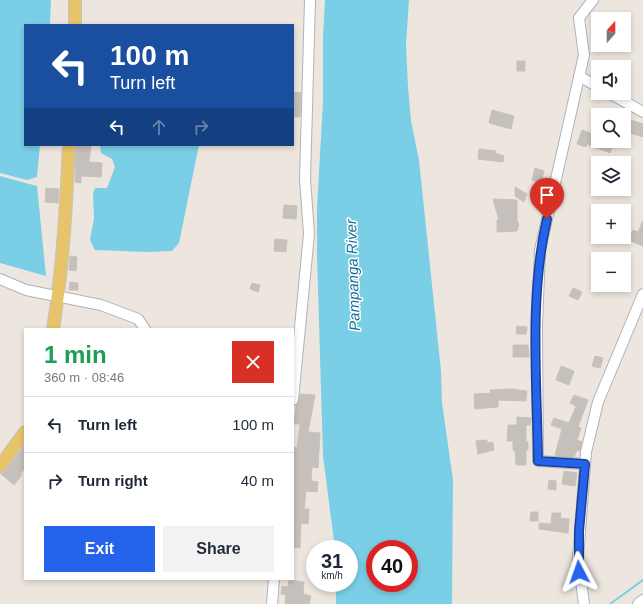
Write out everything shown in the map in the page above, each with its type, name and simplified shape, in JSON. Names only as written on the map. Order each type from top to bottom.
[{"type":"main road","points":[[74,24],[75,0]]},
{"type":"main road","points":[[53,328],[58,297],[67,204],[69,146]]},
{"type":"main road","points":[[0,466],[24,433]]},
{"type":"street","points":[[294,390],[309,234],[305,179],[310,0]]},
{"type":"street","points":[[585,464],[538,461],[537,326],[540,250],[584,55],[580,18],[592,0]]},
{"type":"street","points":[[579,76],[591,83]]},
{"type":"street","points":[[622,100],[643,112]]},
{"type":"street","points":[[0,279],[26,290],[101,305],[138,319],[144,328]]},
{"type":"street","points":[[584,604],[578,558],[585,464],[598,402],[643,294]]},
{"type":"street","points":[[272,604],[274,580]]},
{"type":"street","points":[[638,604],[643,600]]},
{"type":"water","points":[[0,0],[51,0],[50,24],[24,24],[24,146],[40,146],[37,177],[27,180],[0,173]]},
{"type":"water","name":"Pampanga River","points":[[325,0],[409,0],[406,44],[411,121],[419,160],[441,371],[442,403],[453,480],[452,604],[336,604],[336,592],[358,592],[358,540],[334,540],[323,456],[317,209],[323,101],[323,37]]},
{"type":"water","points":[[100,146],[199,146],[179,243],[172,251],[148,252],[95,250],[90,240],[94,218],[93,194],[95,188],[107,188],[115,167],[112,159],[101,153]]},
{"type":"water","points":[[0,176],[37,186],[46,276],[0,263]]},
{"type":"building","points":[[517,61],[525,61],[525,71],[517,71]]},
{"type":"building","points":[[294,92],[301,93],[300,117],[294,117]]},
{"type":"building","points":[[492,110],[514,116],[511,129],[489,123]]},
{"type":"building","points":[[631,120],[643,124],[643,137],[631,133]]},
{"type":"building","points":[[582,130],[591,133],[591,146],[587,144],[586,147],[577,144]]},
{"type":"building","points":[[76,146],[91,146],[89,162],[102,163],[101,177],[81,176],[81,183],[75,182]]},
{"type":"building","points":[[597,148],[612,148],[610,153]]},
{"type":"building","points":[[479,149],[496,151],[495,153],[504,156],[503,162],[478,159]]},
{"type":"building","points":[[535,168],[544,171],[541,183],[532,180]]},
{"type":"building","points":[[515,187],[527,194],[524,202],[515,196]]},
{"type":"building","points":[[46,188],[59,189],[58,203],[45,202]]},
{"type":"building","points":[[493,199],[517,200],[517,220],[519,225],[517,231],[497,232],[497,220],[499,220]]},
{"type":"building","points":[[284,205],[297,206],[296,219],[283,218]]},
{"type":"building","points":[[643,220],[643,246],[631,241],[633,230],[638,232]]},
{"type":"building","points":[[275,239],[287,240],[286,252],[274,251]]},
{"type":"building","points":[[70,256],[77,257],[76,271],[69,270]]},
{"type":"building","points":[[70,282],[78,283],[78,290],[69,290]]},
{"type":"building","points":[[252,283],[260,285],[258,292],[250,289]]},
{"type":"building","points":[[573,288],[582,292],[578,300],[569,296]]},
{"type":"building","points":[[517,326],[527,327],[526,334],[516,334]]},
{"type":"building","points":[[513,345],[528,345],[529,357],[513,357]]},
{"type":"building","points":[[595,356],[603,358],[600,368],[592,366]]},
{"type":"building","points":[[561,366],[574,371],[569,385],[556,380]]},
{"type":"building","points":[[511,389],[527,391],[526,401],[498,400],[498,407],[475,409],[474,394],[491,393],[490,390]]},
{"type":"building","points":[[300,394],[315,395],[308,432],[320,433],[318,468],[312,467],[311,481],[318,482],[317,492],[306,491],[304,509],[309,509],[308,524],[301,523],[300,548],[294,547],[294,447],[297,448],[300,424],[294,424],[296,406],[299,401]]},
{"type":"building","points":[[574,395],[588,400],[578,427],[581,428],[577,440],[582,442],[580,451],[577,450],[574,457],[557,456],[555,455],[562,429],[551,425],[554,418],[569,423],[576,406],[570,403]]},
{"type":"building","points":[[517,417],[531,418],[530,425],[526,425],[526,442],[528,442],[528,450],[526,450],[526,465],[516,465],[513,441],[507,441],[508,425],[517,425]]},
{"type":"building","points":[[487,440],[487,443],[493,442],[494,450],[478,454],[476,441]]},
{"type":"building","points":[[24,446],[24,469],[20,474],[22,475],[14,485],[0,473],[6,470]]},
{"type":"building","points":[[564,471],[577,473],[575,486],[562,484]]},
{"type":"building","points":[[549,480],[556,481],[556,490],[548,489]]},
{"type":"building","points":[[531,512],[538,512],[538,521],[530,521]]},
{"type":"building","points":[[552,513],[561,513],[560,518],[569,519],[568,533],[539,529],[539,523],[551,524]]},
{"type":"building","points":[[289,580],[304,582],[303,594],[311,596],[309,604],[285,604],[286,595],[281,594],[282,586],[288,587]]},
{"type":"waterway","points":[[610,604],[643,580]]},
{"type":"route","points":[[547,219],[540,250],[537,326],[538,461],[585,464],[579,531],[579,572]]}]
